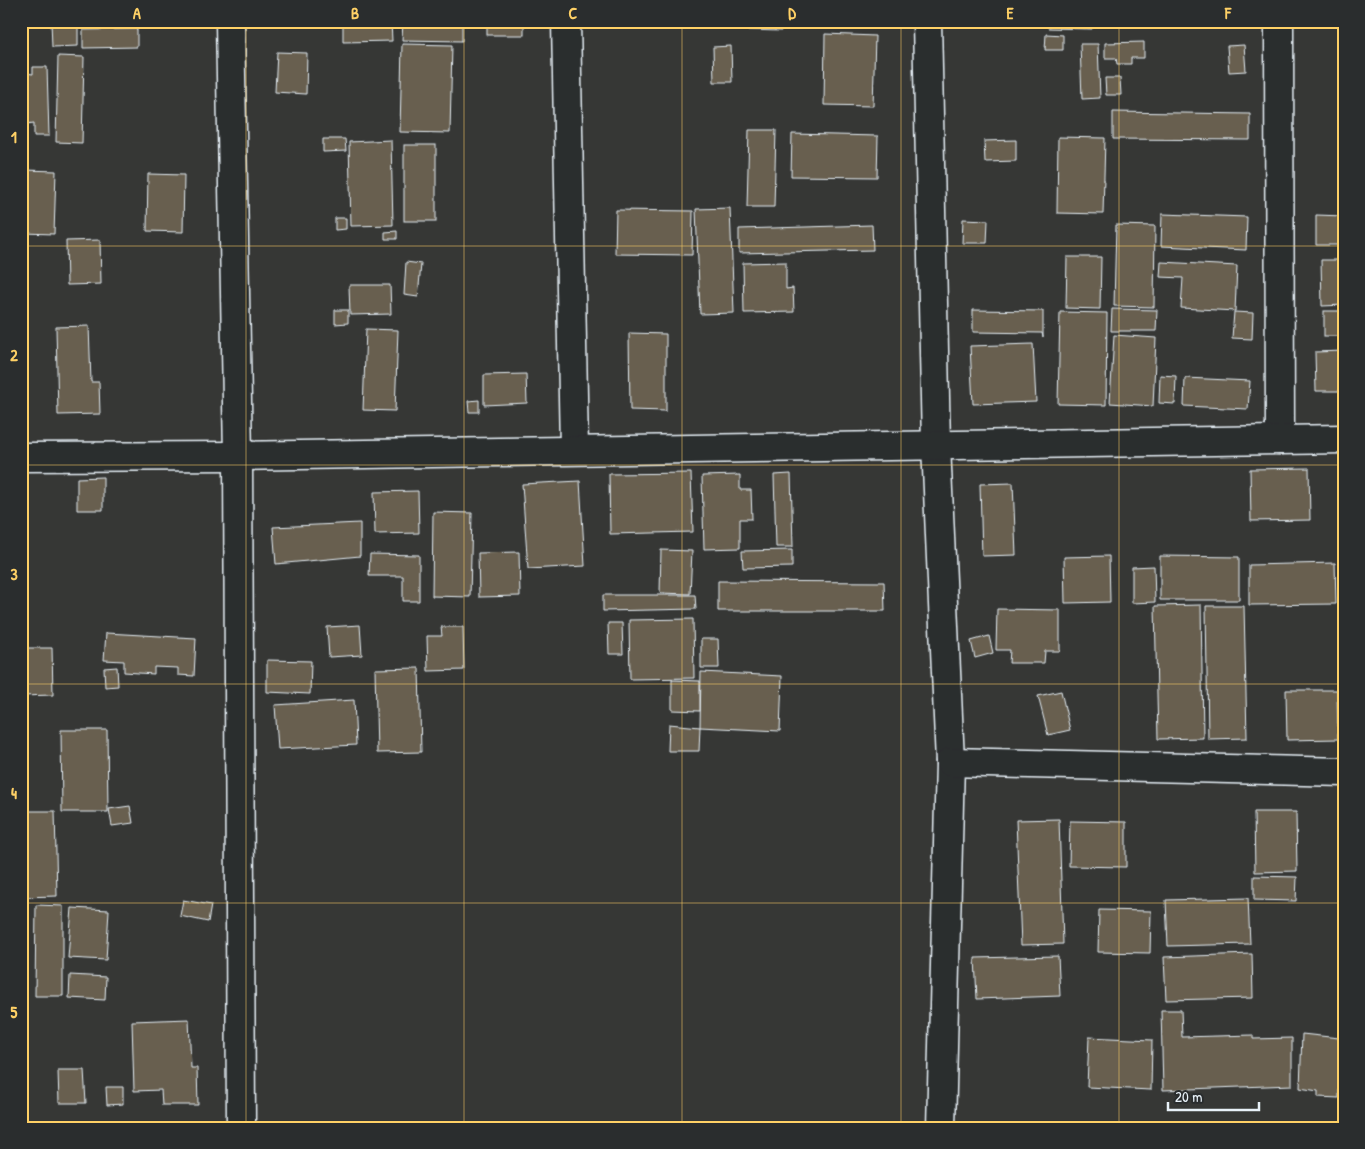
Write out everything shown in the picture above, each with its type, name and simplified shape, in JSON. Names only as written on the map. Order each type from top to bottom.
[{"type":"street","points":[[230,21],[238,456],[241,1128]]},
{"type":"street","points":[[566,21],[574,450]]},
{"type":"street","points":[[927,21],[936,445],[950,762],[941,1128]]},
{"type":"street","points":[[1279,21],[1280,440]]},
{"type":"street","points":[[21,457],[238,456],[1344,439]]},
{"type":"street","points":[[950,762],[1344,772]]},
{"type":"building","points":[[51,21],[78,21],[78,46],[52,47]]},
{"type":"building","points":[[343,21],[391,21],[392,41],[343,42]]},
{"type":"building","points":[[403,21],[462,21],[462,41],[402,40]]},
{"type":"building","points":[[487,21],[524,21],[524,35],[487,35]]},
{"type":"building","points":[[747,21],[781,21],[781,31],[747,30]]},
{"type":"building","points":[[1048,21],[1093,21],[1092,29],[1048,28]]},
{"type":"building","points":[[137,29],[137,47],[83,48],[83,30]]},
{"type":"building","points":[[825,34],[875,36],[873,106],[824,105]]},
{"type":"building","points":[[1046,34],[1063,35],[1063,50],[1045,50]]},
{"type":"building","points":[[1144,42],[1144,58],[1131,58],[1131,64],[1117,64],[1116,58],[1105,58],[1105,43]]},
{"type":"building","points":[[402,44],[452,45],[450,133],[400,132]]},
{"type":"building","points":[[1080,44],[1098,44],[1100,98],[1082,99]]},
{"type":"building","points":[[1244,45],[1246,71],[1229,72],[1227,46]]},
{"type":"building","points":[[731,46],[732,82],[714,82],[713,47]]},
{"type":"building","points":[[277,52],[307,53],[306,94],[275,92]]},
{"type":"building","points":[[58,56],[84,57],[82,143],[56,142]]},
{"type":"building","points":[[33,67],[47,67],[49,136],[34,136],[34,123],[26,124],[25,73],[33,74]]},
{"type":"building","points":[[1105,78],[1120,78],[1121,95],[1106,95]]},
{"type":"building","points":[[1113,112],[1250,114],[1250,140],[1113,139]]},
{"type":"building","points":[[749,130],[776,130],[774,207],[747,207]]},
{"type":"building","points":[[792,134],[878,136],[877,177],[791,176]]},
{"type":"building","points":[[1058,137],[1105,138],[1103,214],[1057,213]]},
{"type":"building","points":[[323,139],[345,139],[346,151],[323,152]]},
{"type":"building","points":[[391,140],[393,225],[351,226],[349,142]]},
{"type":"building","points":[[1016,140],[1016,161],[985,162],[984,141]]},
{"type":"building","points":[[404,145],[436,145],[436,221],[404,221]]},
{"type":"building","points":[[25,170],[56,171],[54,234],[24,233]]},
{"type":"building","points":[[148,174],[184,175],[183,232],[147,231]]},
{"type":"building","points":[[730,208],[734,313],[700,314],[696,209]]},
{"type":"building","points":[[616,210],[693,211],[692,255],[615,254]]},
{"type":"building","points":[[1162,214],[1247,217],[1246,250],[1161,246]]},
{"type":"building","points":[[1316,215],[1344,216],[1344,245],[1316,245]]},
{"type":"building","points":[[335,218],[346,218],[346,229],[335,230]]},
{"type":"building","points":[[963,219],[988,220],[987,243],[962,243]]},
{"type":"building","points":[[872,225],[873,250],[739,253],[739,229]]},
{"type":"building","points":[[1116,225],[1155,226],[1154,307],[1114,306]]},
{"type":"building","points":[[397,231],[397,239],[385,239],[385,232]]},
{"type":"building","points":[[100,240],[101,284],[67,285],[66,241]]},
{"type":"building","points":[[1067,257],[1101,257],[1100,309],[1066,308]]},
{"type":"building","points":[[1321,260],[1344,260],[1344,305],[1322,306]]},
{"type":"building","points":[[406,262],[421,264],[418,297],[404,295]]},
{"type":"building","points":[[786,262],[786,289],[793,288],[794,312],[744,313],[743,263]]},
{"type":"building","points":[[1161,262],[1237,266],[1235,311],[1181,308],[1183,278],[1160,277]]},
{"type":"building","points":[[349,285],[390,285],[391,314],[350,315]]},
{"type":"building","points":[[1112,309],[1157,310],[1156,331],[1111,331]]},
{"type":"building","points":[[335,310],[348,310],[348,323],[335,324]]},
{"type":"building","points":[[973,310],[1043,311],[1043,337],[1042,333],[973,332]]},
{"type":"building","points":[[1324,311],[1344,311],[1344,336],[1324,336]]},
{"type":"building","points":[[1060,312],[1107,313],[1106,405],[1058,404]]},
{"type":"building","points":[[1234,312],[1253,313],[1252,339],[1232,338]]},
{"type":"building","points":[[89,326],[91,382],[99,382],[100,414],[58,415],[56,327]]},
{"type":"building","points":[[366,329],[398,330],[395,411],[363,410]]},
{"type":"building","points":[[629,333],[666,334],[666,411],[630,410]]},
{"type":"building","points":[[1114,335],[1156,338],[1153,406],[1110,403]]},
{"type":"building","points":[[1033,344],[1036,402],[973,404],[970,346]]},
{"type":"building","points":[[1344,351],[1344,391],[1316,391],[1315,352]]},
{"type":"building","points":[[526,374],[527,403],[484,405],[484,375]]},
{"type":"building","points":[[1160,375],[1176,376],[1175,404],[1159,403]]},
{"type":"building","points":[[1185,378],[1250,381],[1248,409],[1184,406]]},
{"type":"building","points":[[479,400],[479,412],[469,412],[468,401]]},
{"type":"building","points":[[1309,468],[1310,520],[1251,521],[1250,469]]},
{"type":"building","points":[[691,473],[693,532],[610,534],[609,474]]},
{"type":"building","points":[[791,474],[793,547],[776,547],[774,475]]},
{"type":"building","points":[[740,475],[740,490],[751,490],[752,519],[740,519],[740,548],[704,549],[702,476]]},
{"type":"building","points":[[103,477],[103,510],[77,510],[77,478]]},
{"type":"building","points":[[580,481],[585,566],[528,569],[522,484]]},
{"type":"building","points":[[1013,483],[1016,555],[982,556],[980,484]]},
{"type":"building","points":[[418,491],[419,533],[375,534],[374,492]]},
{"type":"building","points":[[433,512],[472,513],[470,597],[432,596]]},
{"type":"building","points":[[360,523],[360,556],[276,564],[273,527]]},
{"type":"building","points":[[661,550],[692,551],[690,594],[660,593]]},
{"type":"building","points":[[792,550],[792,567],[743,568],[742,551]]},
{"type":"building","points":[[519,552],[520,596],[479,597],[478,553]]},
{"type":"building","points":[[370,554],[419,555],[419,601],[403,601],[403,576],[369,576]]},
{"type":"building","points":[[1109,556],[1110,602],[1065,603],[1064,557]]},
{"type":"building","points":[[1160,556],[1239,557],[1239,600],[1160,600]]},
{"type":"building","points":[[1335,563],[1336,604],[1249,605],[1249,565]]},
{"type":"building","points":[[1154,566],[1155,602],[1132,603],[1132,567]]},
{"type":"building","points":[[718,581],[884,582],[885,611],[718,611]]},
{"type":"building","points":[[603,595],[695,595],[696,609],[603,611]]},
{"type":"building","points":[[1201,605],[1203,738],[1158,739],[1155,606]]},
{"type":"building","points":[[1206,606],[1244,606],[1247,738],[1208,739]]},
{"type":"building","points":[[997,609],[1060,610],[1060,651],[1045,651],[1044,663],[1009,663],[1010,650],[996,650]]},
{"type":"building","points":[[1341,611],[1344,611],[1344,740]]},
{"type":"building","points":[[693,619],[694,678],[630,679],[629,620]]},
{"type":"building","points":[[608,623],[622,623],[623,654],[609,654]]},
{"type":"building","points":[[360,625],[362,655],[329,657],[327,627]]},
{"type":"building","points":[[441,627],[463,627],[464,670],[428,671],[427,636],[442,636]]},
{"type":"building","points":[[106,633],[196,638],[194,676],[178,675],[178,668],[154,667],[154,674],[124,672],[124,661],[104,660]]},
{"type":"building","points":[[989,636],[993,653],[975,658],[971,641]]},
{"type":"building","points":[[701,639],[718,639],[719,668],[701,668]]},
{"type":"building","points":[[21,648],[52,648],[53,695],[21,696]]},
{"type":"building","points":[[267,660],[311,661],[310,694],[267,692]]},
{"type":"building","points":[[117,667],[118,686],[105,687],[104,668]]},
{"type":"building","points":[[419,668],[421,752],[377,753],[375,669]]},
{"type":"building","points":[[701,672],[782,676],[780,731],[700,727]]},
{"type":"building","points":[[672,680],[700,681],[700,711],[672,710]]},
{"type":"building","points":[[1286,690],[1337,690],[1338,739],[1287,740]]},
{"type":"building","points":[[1061,691],[1070,730],[1048,735],[1038,696]]},
{"type":"building","points":[[354,700],[356,745],[278,749],[275,705]]},
{"type":"building","points":[[669,724],[700,727],[699,751],[668,751]]},
{"type":"building","points":[[61,730],[107,730],[108,812],[62,812]]},
{"type":"building","points":[[130,806],[133,823],[112,826],[109,809]]},
{"type":"building","points":[[21,811],[55,811],[57,896],[21,897]]},
{"type":"building","points":[[1254,812],[1296,812],[1297,871],[1255,872]]},
{"type":"building","points":[[1059,819],[1063,944],[1021,945],[1016,820]]},
{"type":"building","points":[[1070,821],[1126,822],[1126,867],[1069,866]]},
{"type":"building","points":[[1254,876],[1297,877],[1296,901],[1254,900]]},
{"type":"building","points":[[1248,898],[1250,944],[1168,946],[1166,900]]},
{"type":"building","points":[[183,900],[211,905],[208,922],[180,916]]},
{"type":"building","points":[[36,905],[63,906],[63,996],[35,996]]},
{"type":"building","points":[[72,908],[109,910],[106,960],[68,958]]},
{"type":"building","points":[[1099,910],[1151,911],[1150,953],[1098,952]]},
{"type":"building","points":[[1252,954],[1253,998],[1166,1000],[1164,957]]},
{"type":"building","points":[[1058,956],[1060,996],[977,999],[975,958]]},
{"type":"building","points":[[70,975],[106,977],[105,1000],[69,998]]},
{"type":"building","points":[[1161,1010],[1181,1010],[1182,1037],[1253,1035],[1253,1039],[1292,1038],[1292,1085],[1163,1090]]},
{"type":"building","points":[[189,1019],[191,1068],[197,1068],[198,1105],[162,1105],[161,1090],[134,1091],[132,1021]]},
{"type":"building","points":[[1302,1034],[1339,1038],[1339,1098],[1318,1097],[1318,1091],[1300,1088]]},
{"type":"building","points":[[1089,1037],[1152,1040],[1151,1090],[1087,1087]]},
{"type":"building","points":[[58,1070],[84,1070],[86,1103],[59,1103]]},
{"type":"building","points":[[106,1087],[123,1087],[123,1104],[107,1105]]}]
